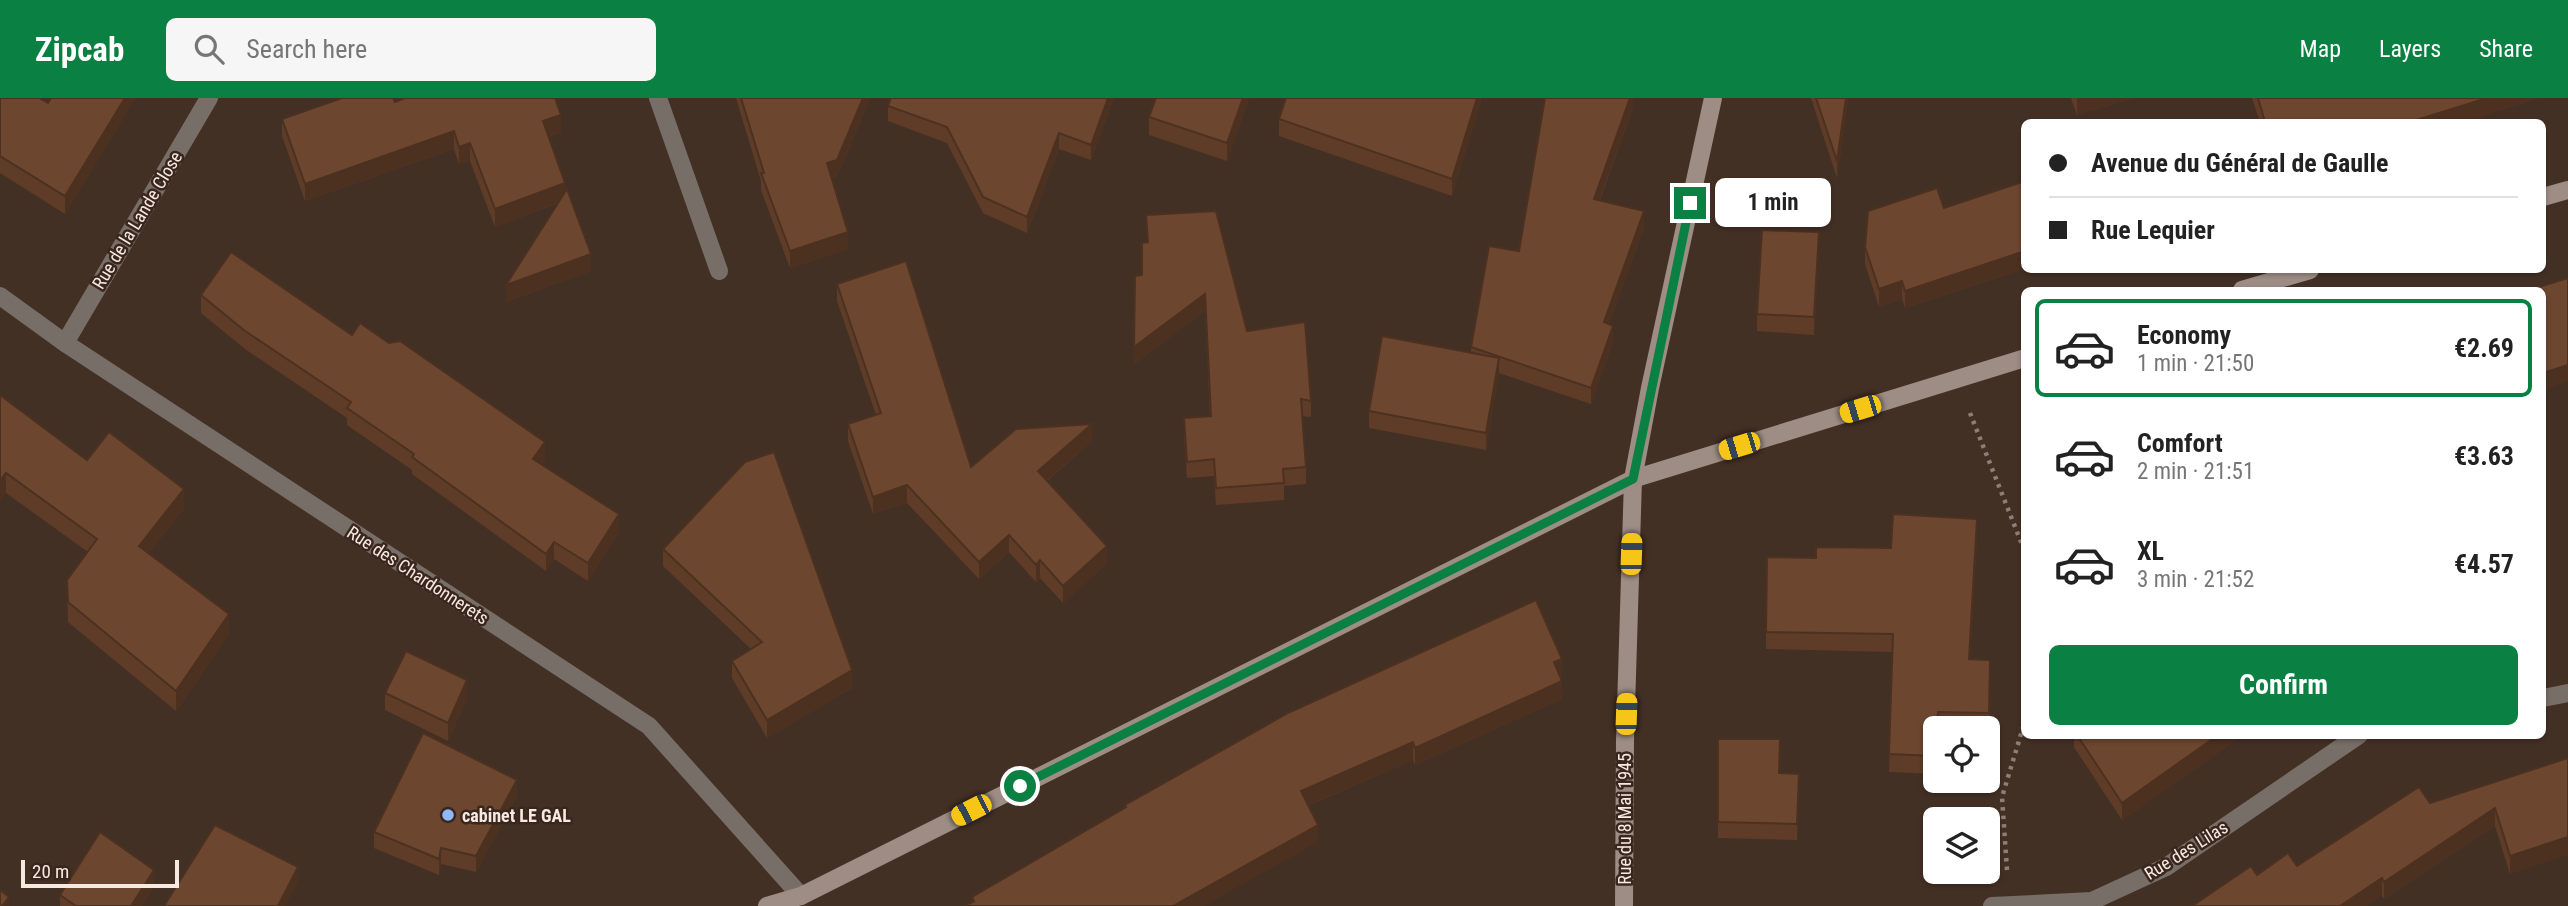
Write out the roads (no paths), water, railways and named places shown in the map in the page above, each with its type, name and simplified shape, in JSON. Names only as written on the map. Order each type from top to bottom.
[{"type":"street","name":"Rue de la Lande Close","points":[[65,343],[209,98]]},
{"type":"street","points":[[657,98],[719,271]]},
{"type":"street","name":"Rue du 8 Mai 1945","points":[[1624,906],[1625,741],[1633,479],[1713,98]]},
{"type":"street","points":[[2546,197],[2568,190]]},
{"type":"street","points":[[2252,287],[2300,273]]},
{"type":"street","name":"Rue des Chardonnerets","points":[[0,296],[65,343],[649,726],[801,896]]},
{"type":"street","points":[[767,906],[801,896],[1633,479],[2021,359]]},
{"type":"street","points":[[2546,697],[2568,693]]},
{"type":"street","name":"Rue des Lilas","points":[[1992,906],[2092,901],[2166,867],[2353,739]]},
{"type":"place","name":"cabinet LE GAL","points":[[448,815]]}]
